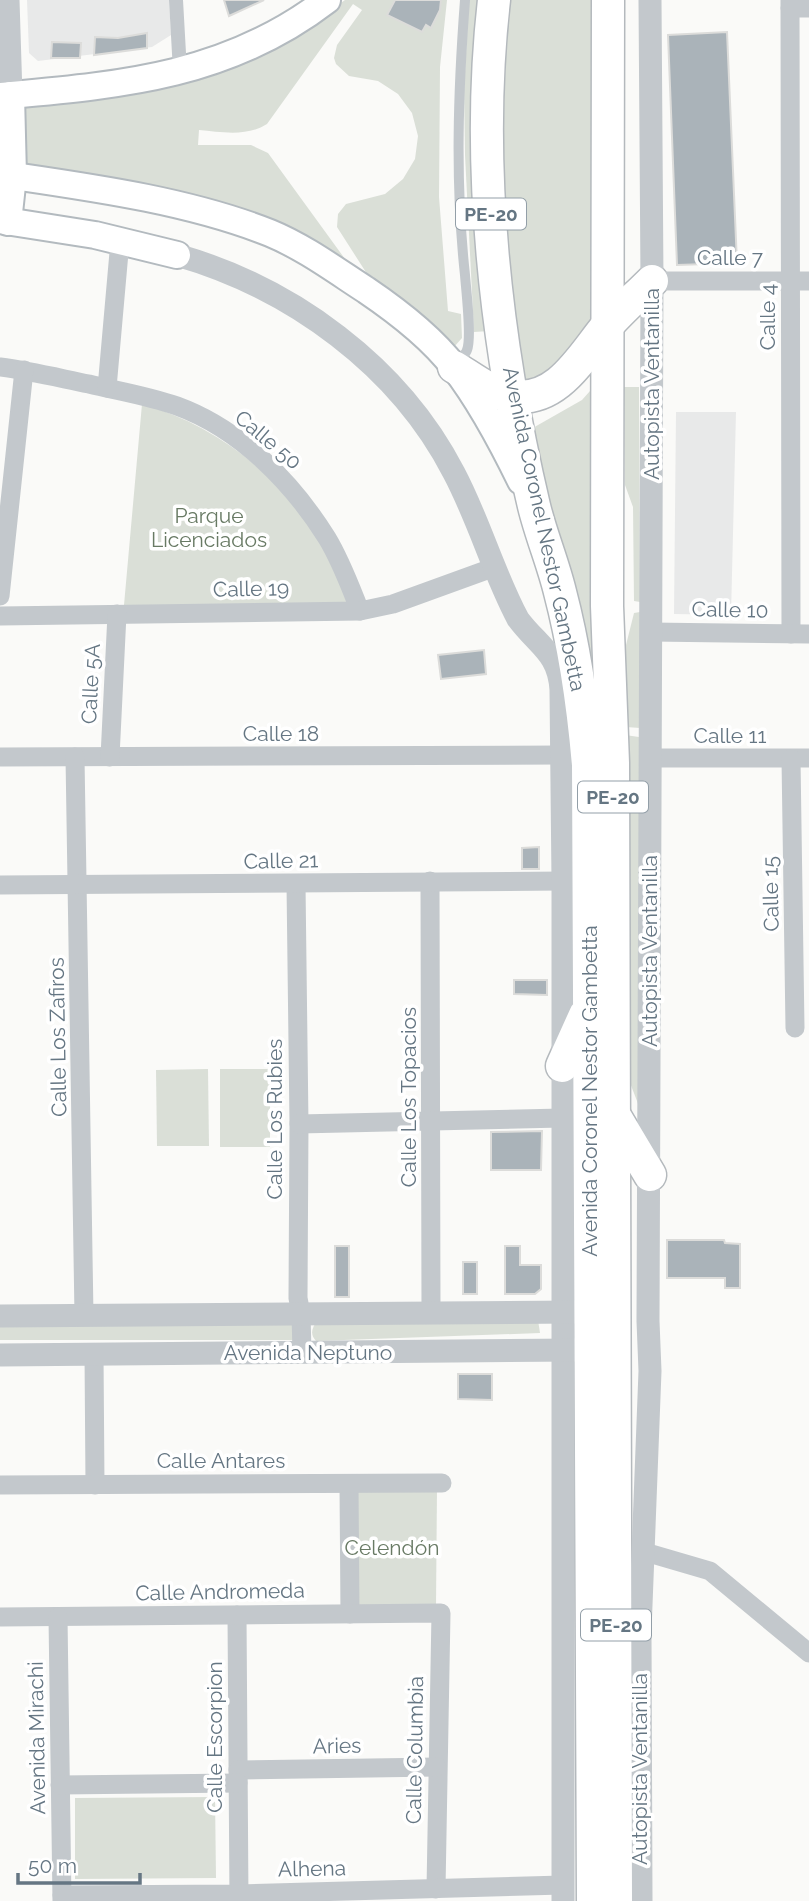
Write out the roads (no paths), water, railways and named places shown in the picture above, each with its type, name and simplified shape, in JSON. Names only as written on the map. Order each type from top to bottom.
[{"type":"highway","name":"Avenida Coronel Nestor Gambetta","points":[[494,0],[489,41],[487,171],[499,312],[512,397],[535,509],[570,631],[588,765],[590,1311]]},
{"type":"highway","name":"Avenida Coronel Nestor Gambetta","points":[[590,1311],[612,1113],[613,763],[607,606],[608,0]]},
{"type":"highway","points":[[454,367],[486,386],[512,397],[542,392],[559,383],[572,371],[607,326],[652,281]]},
{"type":"highway","points":[[562,1066],[589,1004]]},
{"type":"highway","points":[[612,1113],[650,1175]]},
{"type":"highway","name":"Autopista Ventanilla","points":[[590,1311],[593,1901]]},
{"type":"highway","name":"Autopista Ventanilla","points":[[590,1350],[616,1901]]},
{"type":"main road","points":[[177,255],[120,241],[4,221],[5,96],[126,83],[180,71],[261,42],[327,0]]},
{"type":"main road","points":[[6,175],[191,209],[272,234],[309,253],[385,303],[426,338],[454,367],[508,454],[535,509]]},
{"type":"street","points":[[5,96],[8,0]]},
{"type":"street","points":[[176,0],[180,71]]},
{"type":"street","name":"Autopista Ventanilla","points":[[640,1901],[640,1631],[650,1371],[650,0]]},
{"type":"street","name":"Calle 4","points":[[796,5],[800,280],[800,634]]},
{"type":"street","points":[[107,388],[120,241]]},
{"type":"street","name":"Autopista Ventanilla","points":[[177,255],[225,271],[264,290],[328,328],[367,360],[404,398],[435,438],[455,474],[518,619],[549,652],[559,671],[564,881],[562,1118],[590,1311],[563,1893]]},
{"type":"street","name":"Calle 7","points":[[652,281],[800,280]]},
{"type":"street","name":"Calle 50","points":[[0,367],[107,388],[178,406],[233,436],[285,482],[328,540],[360,611]]},
{"type":"street","points":[[0,596],[24,370]]},
{"type":"street","name":"Calle 19","points":[[0,615],[360,611],[393,604],[495,567]]},
{"type":"street","name":"Calle 5A","points":[[110,757],[117,614]]},
{"type":"street","name":"Calle 10","points":[[650,632],[800,634]]},
{"type":"street","name":"Calle 18","points":[[0,757],[562,755]]},
{"type":"street","name":"Calle Los Zafiros","points":[[75,757],[84,1316]]},
{"type":"street","name":"Calle 11","points":[[650,758],[800,759]]},
{"type":"street","name":"Calle 15","points":[[795,1028],[801,865],[800,759]]},
{"type":"street","name":"Calle Los Topacios","points":[[430,881],[431,1313]]},
{"type":"street","name":"Calle 21","points":[[0,885],[564,881]]},
{"type":"street","name":"Calle Los Rubies","points":[[296,884],[298,1298],[302,1353]]},
{"type":"street","points":[[299,1124],[562,1118]]},
{"type":"street","name":"Avenida Neptuno","points":[[0,1316],[590,1311]]},
{"type":"street","name":"Avenida Neptuno","points":[[0,1355],[590,1350]]},
{"type":"street","points":[[94,1354],[95,1485]]},
{"type":"street","name":"Calle Antares","points":[[0,1485],[442,1483]]},
{"type":"street","points":[[349,1484],[350,1614]]},
{"type":"street","points":[[645,1552],[710,1571],[809,1653]]},
{"type":"street","name":"Calle Andromeda","points":[[0,1617],[441,1613]]},
{"type":"street","name":"Calle Columbia","points":[[436,1889],[441,1613]]},
{"type":"street","name":"Calle Escorpion","points":[[237,1615],[239,1897]]},
{"type":"street","name":"Avenida Mirachi","points":[[58,1617],[62,1898]]},
{"type":"street","name":"Aries","points":[[60,1786],[437,1767]]},
{"type":"street","name":"Alhena","points":[[62,1898],[239,1897],[436,1889],[563,1893]]},
{"type":"lane","points":[[454,367],[467,350],[468,302],[461,237],[458,159],[459,77],[465,0]]},
{"type":"park label","name":"Parque Licenciados","points":[[209,528]]},
{"type":"park label","name":"Celendón","points":[[392,1548]]}]
